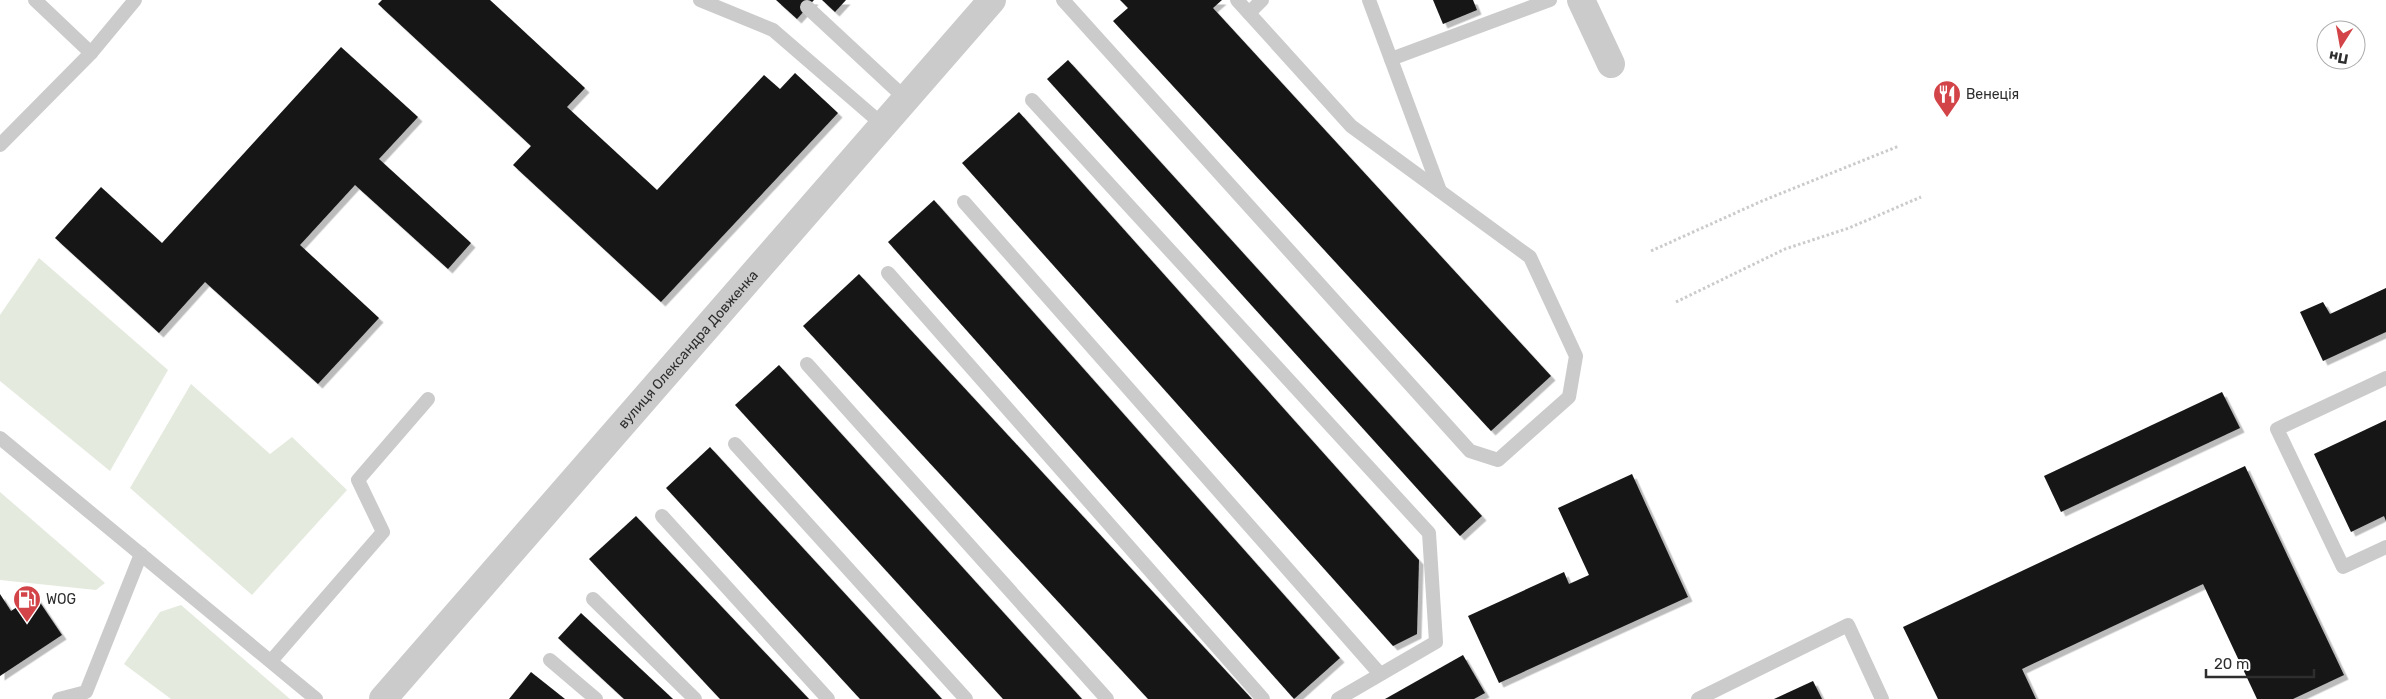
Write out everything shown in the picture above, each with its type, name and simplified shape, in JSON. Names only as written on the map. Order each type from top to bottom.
[{"type":"street","name":"вулиця Олександра Довженка","points":[[383,699],[992,0]]},
{"type":"street","points":[[1581,0],[1611,64]]},
{"type":"lane","points":[[35,0],[91,53]]},
{"type":"lane","points":[[0,146],[91,53],[135,0]]},
{"type":"lane","points":[[700,0],[773,30],[883,125]]},
{"type":"lane","points":[[1063,0],[1470,451],[1498,460],[1569,397],[1576,356],[1530,257],[1351,126],[1236,0]]},
{"type":"lane","points":[[1249,13],[1262,0]]},
{"type":"lane","points":[[1369,0],[1440,192]]},
{"type":"lane","points":[[1391,59],[1550,0]]},
{"type":"lane","points":[[807,8],[906,99]]},
{"type":"lane","points":[[1032,100],[1430,534],[1436,642],[1338,699]]},
{"type":"lane","points":[[964,202],[1380,674]]},
{"type":"lane","points":[[888,273],[1263,699]]},
{"type":"lane","points":[[807,364],[1106,699]]},
{"type":"lane","points":[[2386,378],[2277,429],[2343,568],[2386,547]]},
{"type":"lane","points":[[271,661],[383,532],[358,480],[428,399]]},
{"type":"lane","points":[[0,438],[316,699]]},
{"type":"lane","points":[[735,444],[966,699]]},
{"type":"lane","points":[[662,516],[828,699]]},
{"type":"lane","points":[[59,699],[86,692],[141,554]]},
{"type":"lane","points":[[592,599],[695,699]]},
{"type":"lane","points":[[1698,699],[1848,625],[1882,699]]},
{"type":"lane","points":[[550,660],[596,699]]},
{"type":"path","points":[[1651,251],[1762,201],[1899,146]]},
{"type":"path","points":[[1676,302],[1785,249],[1849,228],[1921,197]]},
{"type":"shaded area","points":[[39,258],[168,370],[110,471],[0,381],[0,315]]},
{"type":"shaded area","points":[[191,384],[270,454],[292,437],[347,490],[252,595],[130,488]]},
{"type":"shaded area","points":[[0,492],[105,583],[96,590],[0,580]]},
{"type":"shaded area","points":[[181,605],[290,699],[171,699],[124,664],[160,612]]},
{"type":"building","points":[[382,0],[490,0],[585,88],[567,107],[657,190],[764,75],[780,89],[795,73],[838,113],[661,302],[513,165],[531,146],[378,4]]},
{"type":"building","points":[[776,0],[814,0],[797,19]]},
{"type":"building","points":[[822,0],[846,0],[835,12]]},
{"type":"building","points":[[1120,0],[1222,0],[1213,8],[1551,376],[1491,431],[1113,21],[1128,8]]},
{"type":"building","points":[[1433,0],[1473,0],[1477,10],[1443,24]]},
{"type":"building","points":[[341,47],[418,117],[379,159],[471,243],[448,269],[355,185],[300,245],[379,318],[318,384],[205,282],[159,333],[55,238],[101,187],[162,243]]},
{"type":"building","points":[[1068,60],[1482,516],[1460,536],[1047,79]]},
{"type":"building","points":[[1019,112],[1419,560],[1417,634],[1393,646],[962,163]]},
{"type":"building","points":[[934,200],[1340,658],[1294,699],[888,242]]},
{"type":"building","points":[[859,274],[1252,699],[1148,699],[803,326]]},
{"type":"building","points":[[2386,288],[2386,332],[2323,361],[2300,312],[2323,302],[2330,314]]},
{"type":"building","points":[[779,365],[1082,699],[1003,699],[735,405]]},
{"type":"building","points":[[2222,392],[2240,428],[2061,512],[2044,476]]},
{"type":"building","points":[[2386,420],[2386,521],[2384,516],[2351,532],[2314,454]]},
{"type":"building","points":[[710,447],[942,699],[860,699],[666,488]]},
{"type":"building","points":[[2245,466],[2344,675],[2293,699],[2257,699],[2203,584],[2022,669],[2036,699],[1938,699],[1903,627]]},
{"type":"building","points":[[1632,474],[1688,597],[1499,683],[1468,616],[1564,572],[1569,584],[1589,575],[1558,508]]},
{"type":"building","points":[[636,516],[809,699],[720,699],[589,559]]},
{"type":"building","name":"WOG","points":[[0,594],[11,611],[35,595],[62,635],[0,676]]},
{"type":"building","points":[[581,613],[673,699],[624,699],[558,638]]},
{"type":"building","points":[[1463,655],[1485,693],[1474,699],[1385,699]]},
{"type":"building","points":[[531,672],[565,699],[509,699]]},
{"type":"building","points":[[1813,681],[1822,699],[1774,699]]},
{"type":"place","name":"Венеція","points":[[1947,118]]},
{"type":"place","name":"WOG","points":[[27,623]]}]
